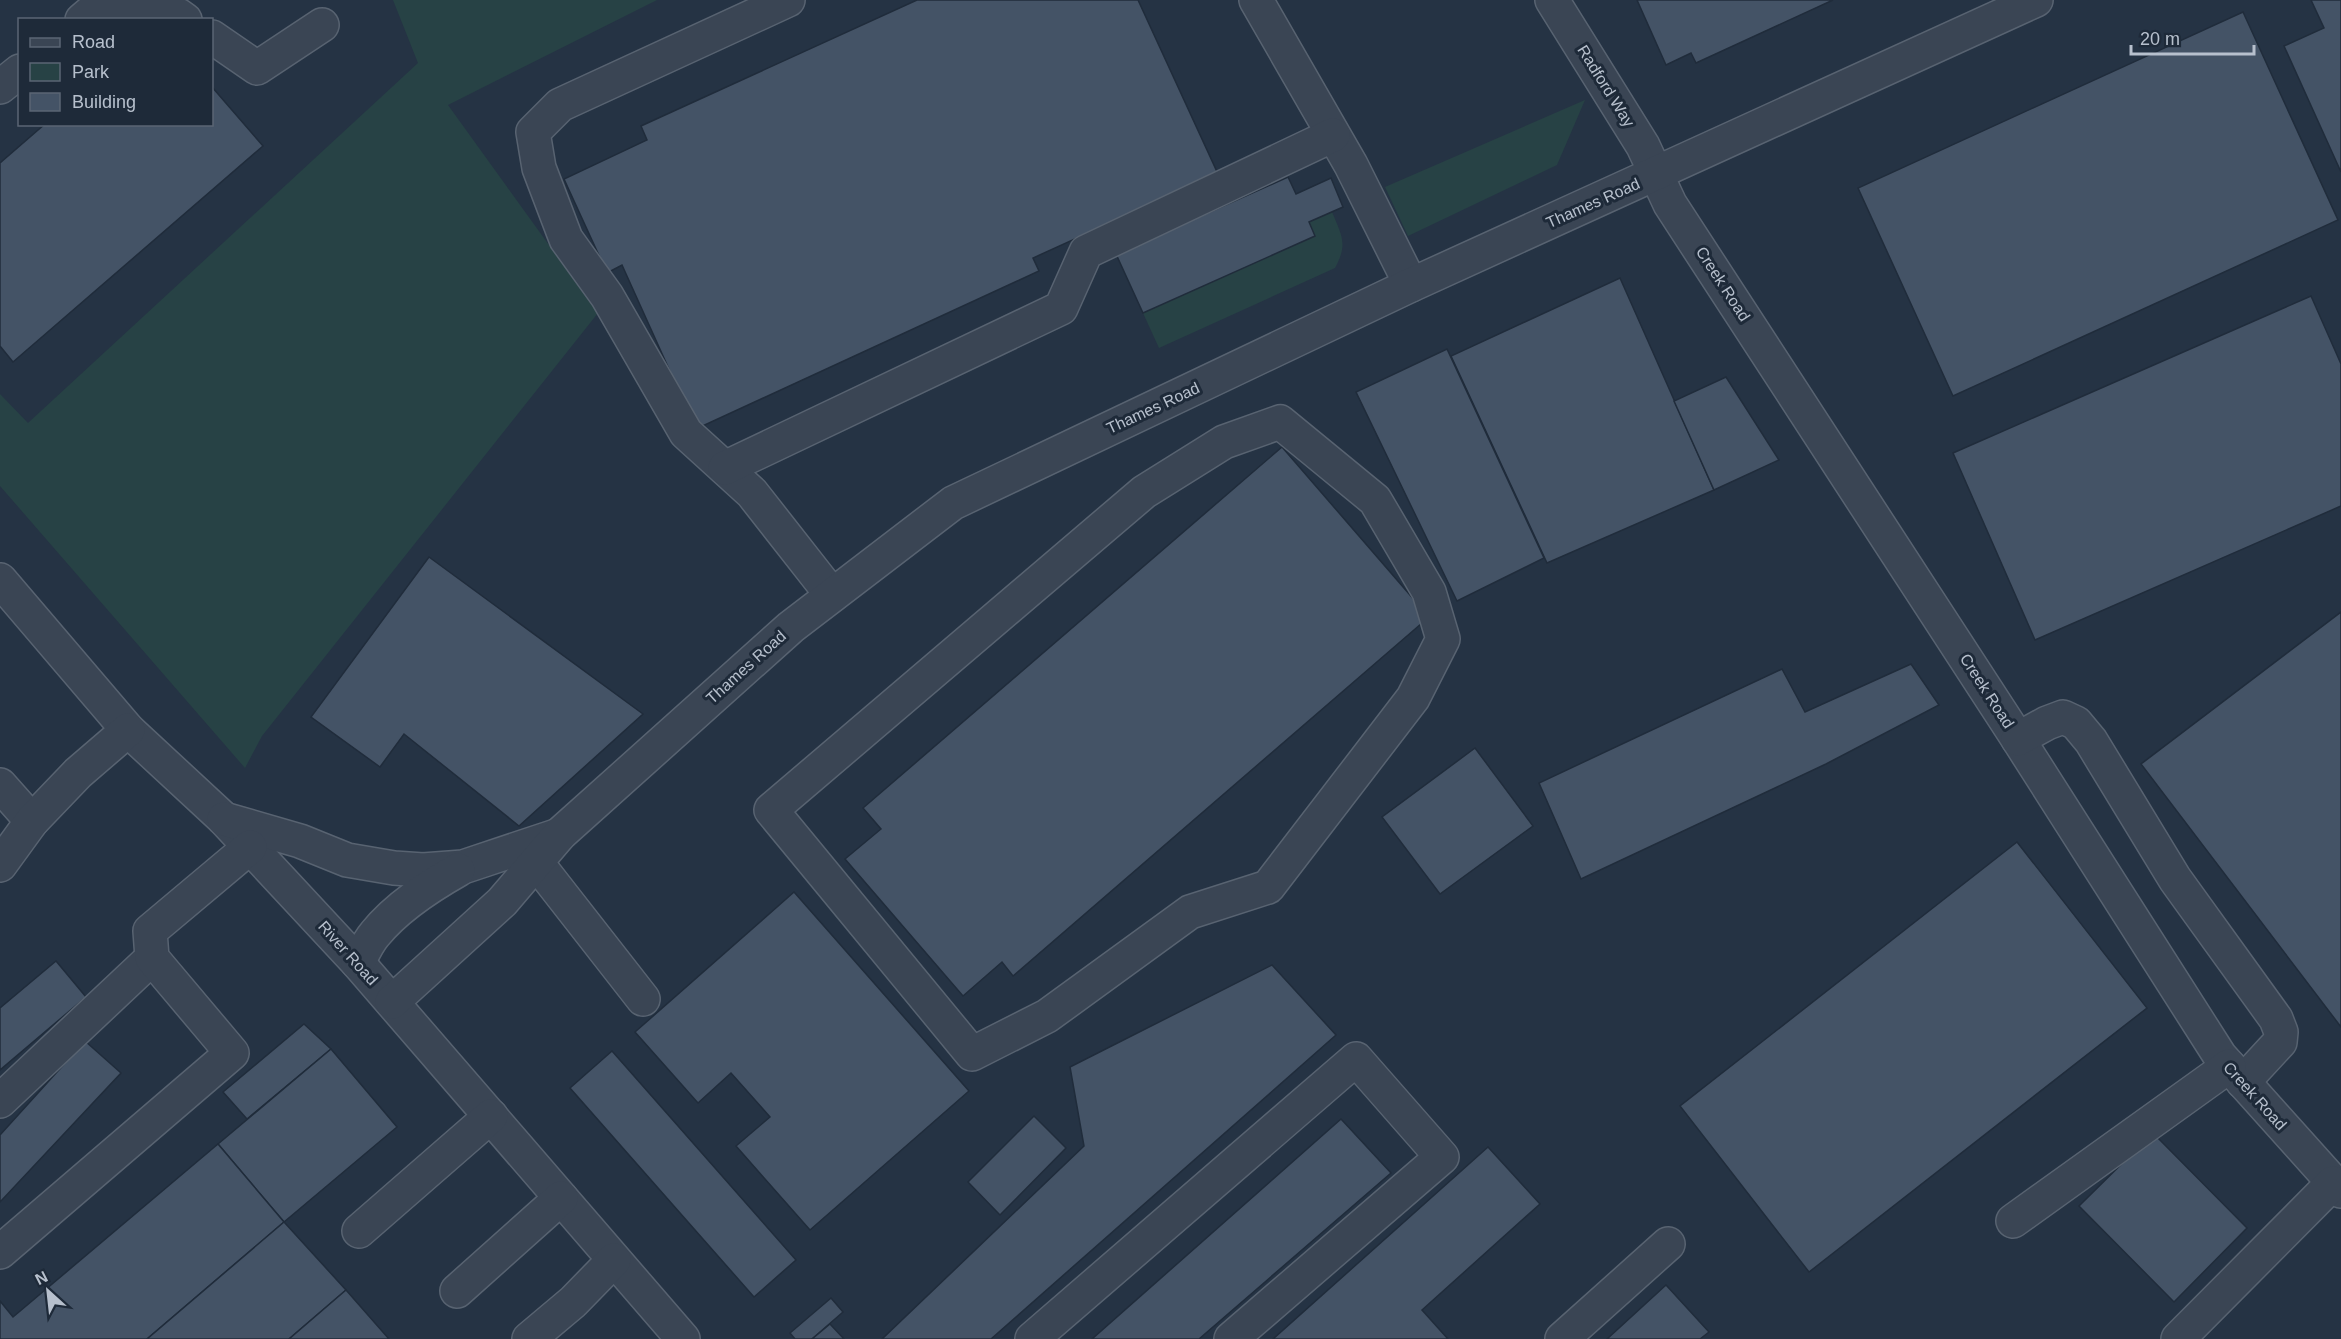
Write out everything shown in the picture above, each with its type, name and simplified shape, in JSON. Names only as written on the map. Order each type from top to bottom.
[{"type":"street","points":[[788,0],[560,105],[533,132],[538,168],[566,239],[607,296],[686,433],[752,493],[832,595]]},
{"type":"street","points":[[1256,0],[1351,165],[1411,285]]},
{"type":"street","name":"Radford Way","points":[[1552,0],[1658,174]]},
{"type":"street","name":"Thames Road","points":[[392,1002],[502,902],[560,834],[791,627],[953,503],[1411,285],[2036,0]]},
{"type":"street","points":[[84,18],[102,3],[178,15],[182,18]]},
{"type":"street","points":[[213,38],[257,68],[322,25]]},
{"type":"street","points":[[0,87],[18,73]]},
{"type":"street","points":[[724,468],[1061,308],[1086,252],[1333,135]]},
{"type":"street","name":"Creek Road","points":[[1658,174],[1670,204],[2018,739],[2220,1056],[2337,1187]]},
{"type":"street","points":[[1280,422],[1374,500],[1429,592],[1443,639],[1413,699],[1268,886],[1190,912],[1047,1016],[972,1054],[771,810],[1144,492],[1224,442],[1280,422]]},
{"type":"street","name":"River Road","points":[[0,580],[128,730],[224,819],[358,963],[683,1339]]},
{"type":"street","points":[[2013,1221],[2236,1074],[2280,1042],[2281,1032],[2276,1019],[2175,879],[2091,741],[2076,723],[2063,717],[2018,739]]},
{"type":"street","points":[[0,866],[32,820],[78,773],[128,730]]},
{"type":"street","points":[[0,784],[32,820]]},
{"type":"street","points":[[224,819],[300,841],[347,860],[393,868],[423,870],[463,867]]},
{"type":"street","points":[[358,963],[374,935],[391,917],[433,884],[463,867],[560,834]]},
{"type":"street","points":[[0,1252],[232,1053],[152,958],[150,931],[250,847]]},
{"type":"street","points":[[536,862],[643,999]]},
{"type":"street","points":[[0,1101],[152,958]]},
{"type":"street","points":[[1032,1339],[1356,1059],[1442,1157],[1231,1339]]},
{"type":"street","points":[[359,1231],[491,1116]]},
{"type":"street","points":[[2178,1339],[2337,1187]]},
{"type":"street","points":[[457,1291],[561,1198]]},
{"type":"street","points":[[1562,1339],[1668,1244]]},
{"type":"street","points":[[529,1339],[573,1302],[614,1260]]},
{"type":"green space","points":[[393,0],[657,0],[448,105],[598,313],[262,736],[245,768],[0,486],[0,394],[28,423],[418,63]]},
{"type":"green space","points":[[1585,100],[1557,165],[1408,236],[1385,187]]},
{"type":"green space","points":[[1332,212],[1342,240],[1339,260],[1335,268],[1159,348],[1143,313],[1315,236],[1309,222]]},
{"type":"building","points":[[917,0],[1138,0],[1218,174],[1033,258],[1039,271],[696,429],[622,265],[607,273],[564,179],[647,140],[641,126]]},
{"type":"building","points":[[1637,0],[1833,0],[1696,63],[1691,53],[1666,65]]},
{"type":"building","points":[[2311,0],[2341,0],[2341,172],[2284,46],[2324,28]]},
{"type":"building","points":[[2243,12],[2338,220],[1953,396],[1858,188]]},
{"type":"building","points":[[213,88],[263,146],[13,362],[0,346],[0,163],[43,126],[213,126]]},
{"type":"building","points":[[1288,177],[1296,194],[1331,178],[1343,207],[1309,222],[1315,236],[1143,313],[1116,254]]},
{"type":"building","points":[[1620,278],[1714,490],[1547,563],[1451,356]]},
{"type":"building","points":[[2311,296],[2341,364],[2341,506],[2035,640],[1953,453]]},
{"type":"building","points":[[1447,349],[1544,558],[1457,601],[1356,392]]},
{"type":"building","points":[[1726,377],[1779,460],[1714,490],[1674,401]]},
{"type":"building","points":[[1282,447],[1429,617],[1013,976],[1002,962],[963,996],[845,859],[881,829],[863,808]]},
{"type":"building","points":[[429,557],[643,714],[519,826],[404,734],[380,767],[311,717]]},
{"type":"building","points":[[2341,612],[2341,1027],[2141,764]]},
{"type":"building","points":[[1911,664],[1939,705],[1826,764],[1581,879],[1539,783],[1782,669],[1805,712]]},
{"type":"building","points":[[1475,748],[1533,826],[1440,894],[1382,817]]},
{"type":"building","points":[[2017,842],[2147,1008],[1809,1272],[1680,1106]]},
{"type":"building","points":[[794,892],[969,1091],[810,1230],[736,1146],[770,1117],[731,1073],[698,1103],[635,1032]]},
{"type":"building","points":[[56,961],[86,997],[0,1070],[0,1008]]},
{"type":"building","points":[[1272,965],[1336,1035],[991,1339],[882,1339],[1084,1146],[1070,1067]]},
{"type":"building","points":[[304,1024],[331,1049],[247,1119],[223,1092]]},
{"type":"building","points":[[85,1041],[121,1073],[0,1202],[0,1135]]},
{"type":"building","points":[[331,1049],[397,1127],[284,1222],[218,1144]]},
{"type":"building","points":[[612,1051],[796,1260],[754,1297],[570,1088]]},
{"type":"building","points":[[1034,1116],[1066,1148],[1000,1215],[968,1182]]},
{"type":"building","points":[[1341,1119],[1391,1173],[1199,1339],[1092,1339]]},
{"type":"building","points":[[2153,1133],[2247,1228],[2174,1302],[2079,1206]]},
{"type":"building","points":[[218,1144],[284,1222],[147,1339],[0,1339],[0,1301],[13,1317]]},
{"type":"building","points":[[1488,1147],[1540,1204],[1422,1310],[1448,1339],[1273,1339]]},
{"type":"building","points":[[284,1222],[346,1290],[289,1339],[147,1339]]},
{"type":"building","points":[[1666,1285],[1709,1332],[1700,1339],[1607,1339]]},
{"type":"building","points":[[346,1290],[389,1339],[289,1339]]},
{"type":"building","points":[[831,1298],[843,1312],[812,1339],[795,1339],[790,1333]]},
{"type":"building","points":[[830,1324],[844,1339],[812,1339]]}]
